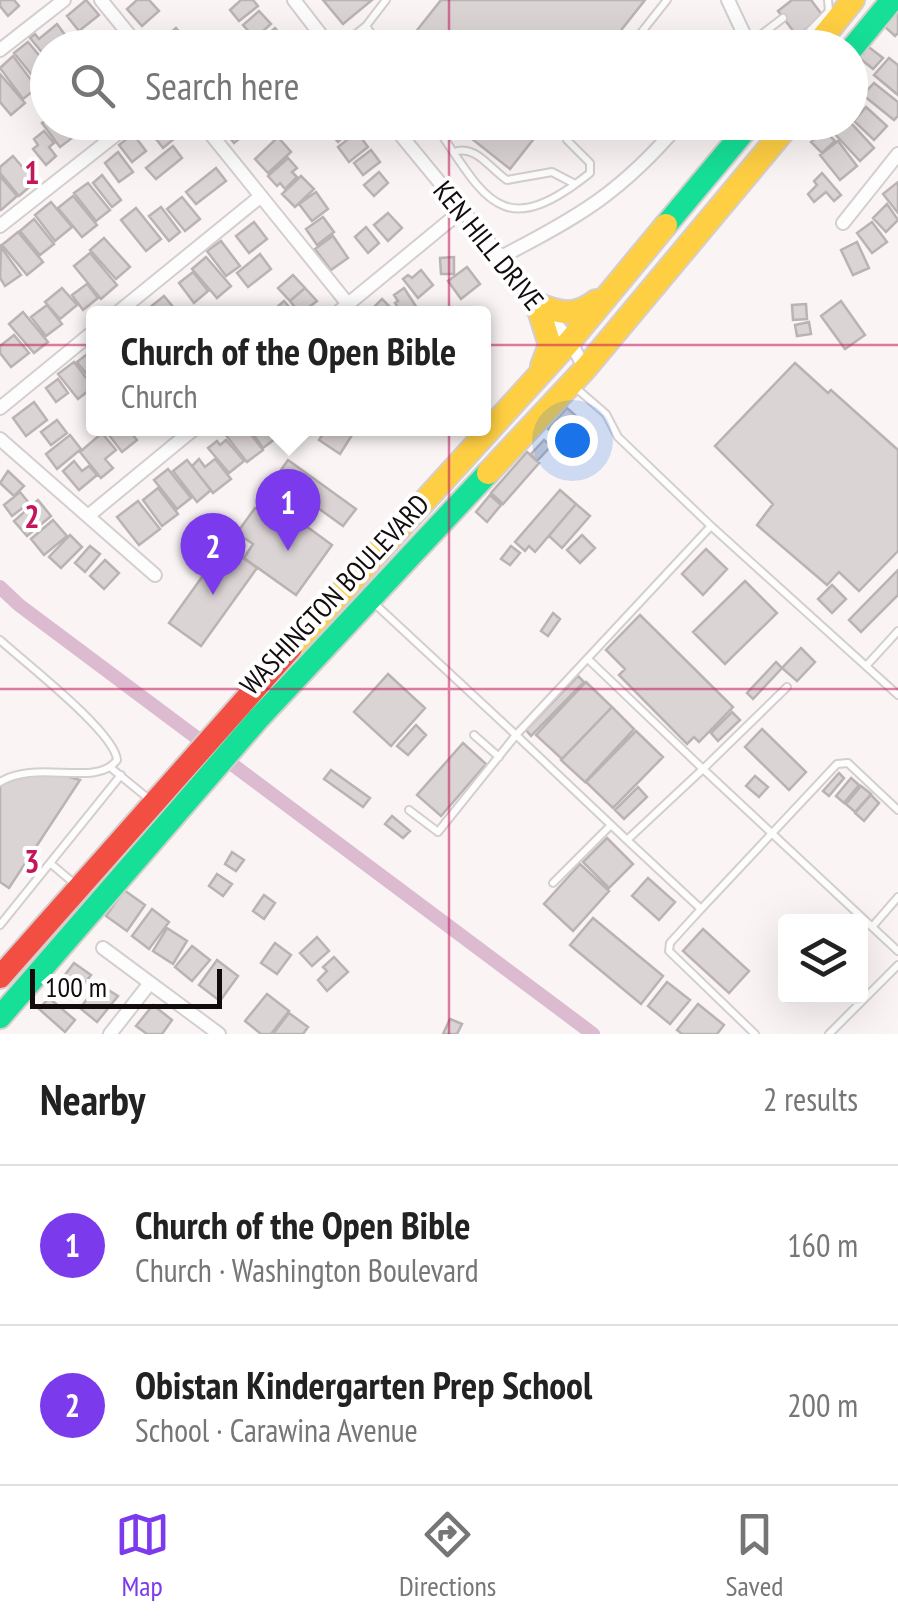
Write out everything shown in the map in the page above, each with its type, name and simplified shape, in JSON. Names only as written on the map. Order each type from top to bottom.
[{"type":"highway","points":[[829,30],[853,0]]},
{"type":"highway","points":[[867,30],[892,0]]},
{"type":"highway","name":"WASHINGTON BOULEVARD","points":[[491,429],[570,342],[737,140]]},
{"type":"highway","name":"WASHINGTON BOULEVARD","points":[[1,972],[183,768],[370,600],[578,377],[776,140]]},
{"type":"highway","points":[[537,304],[556,313],[579,314],[618,285]]},
{"type":"highway","points":[[517,399],[548,355],[548,330],[537,304]]},
{"type":"highway","name":"WASHINGTON BOULEVARD","points":[[0,1017],[204,783],[249,712],[485,436]]},
{"type":"street","points":[[0,50],[64,0]]},
{"type":"street","points":[[101,0],[125,30]]},
{"type":"street","points":[[294,0],[320,30]]},
{"type":"street","points":[[728,0],[738,30]]},
{"type":"street","points":[[0,226],[109,140]]},
{"type":"street","points":[[216,140],[340,306]]},
{"type":"street","name":"KEN HILL DRIVE","points":[[404,140],[570,342],[578,377]]},
{"type":"street","points":[[499,258],[570,222],[612,193],[665,140]]},
{"type":"street","points":[[843,223],[898,154]]},
{"type":"street","points":[[126,306],[261,196]]},
{"type":"street","points":[[346,306],[460,212]]},
{"type":"street","points":[[0,408],[86,338]]},
{"type":"street","points":[[88,516],[185,436]]},
{"type":"street","points":[[0,439],[155,575]]},
{"type":"street","points":[[103,948],[219,1034]]},
{"type":"street","points":[[1,972],[24,986]]},
{"type":"street","points":[[110,1034],[150,983]]},
{"type":"lane","points":[[360,30],[386,0]]},
{"type":"lane","points":[[643,30],[667,0]]},
{"type":"lane","points":[[813,30],[830,11],[828,0]]},
{"type":"lane","points":[[767,30],[783,18]]},
{"type":"lane","points":[[366,26],[369,30]]},
{"type":"lane","points":[[446,140],[482,193],[504,207],[526,209],[540,205],[589,175],[592,167],[568,140]]},
{"type":"lane","points":[[454,152],[472,151],[507,180],[552,172],[574,184]]},
{"type":"lane","points":[[578,377],[618,437],[898,694]]},
{"type":"lane","points":[[409,810],[438,832],[516,736],[711,526]]},
{"type":"lane","points":[[370,600],[700,909]]},
{"type":"lane","points":[[867,666],[898,631]]},
{"type":"lane","points":[[0,640],[107,738],[116,750],[117,760],[112,768],[97,774],[43,770],[20,773],[0,782]]},
{"type":"lane","points":[[589,660],[898,950]]},
{"type":"lane","points":[[628,840],[787,687]]},
{"type":"lane","points":[[474,735],[499,757]]},
{"type":"lane","points":[[755,1034],[669,951],[670,943],[842,761],[898,810]]},
{"type":"lane","points":[[112,768],[154,802]]},
{"type":"lane","points":[[0,924],[121,775]]},
{"type":"lane","points":[[553,883],[611,825]]},
{"type":"lane","points":[[50,863],[78,887]]},
{"type":"lane","points":[[872,926],[898,897]]},
{"type":"lane","points":[[829,1034],[898,965]]},
{"type":"building","points":[[0,0],[14,0],[19,6],[8,16]]},
{"type":"building","points":[[86,0],[99,15],[80,30],[67,16]]},
{"type":"building","points":[[137,0],[149,0],[159,11],[142,26],[127,9]]},
{"type":"building","points":[[241,0],[253,0],[258,6],[239,21],[230,10]]},
{"type":"building","points":[[323,0],[372,0],[343,24]]},
{"type":"building","points":[[441,0],[645,0],[621,30],[417,30]]},
{"type":"building","points":[[792,0],[811,0],[823,16],[805,30],[792,30],[778,11]]},
{"type":"building","points":[[898,9],[898,33],[895,36],[884,26]]},
{"type":"building","points":[[259,11],[271,24],[264,30],[248,30],[243,25]]},
{"type":"building","points":[[28,42],[30,44],[30,73],[14,53]]},
{"type":"building","points":[[868,47],[883,58],[873,69],[868,65]]},
{"type":"building","points":[[13,56],[30,79],[30,94],[23,99],[0,68]]},
{"type":"building","points":[[889,58],[898,65],[898,95],[874,75]]},
{"type":"building","points":[[0,74],[25,103],[11,115],[0,102]]},
{"type":"building","points":[[874,83],[898,102],[898,116],[894,120],[868,99],[868,90]]},
{"type":"building","points":[[868,109],[887,126],[874,140],[868,134]]},
{"type":"building","points":[[35,140],[54,143],[49,147],[56,156],[46,165],[33,149],[38,145]]},
{"type":"building","points":[[125,140],[138,140],[146,151],[132,162],[119,145]]},
{"type":"building","points":[[157,140],[173,140],[163,148]]},
{"type":"building","points":[[275,140],[281,140],[291,152],[268,173],[255,159]]},
{"type":"building","points":[[347,140],[363,140],[368,147],[349,162],[338,147]]},
{"type":"building","points":[[473,140],[533,140],[510,169]]},
{"type":"building","points":[[814,140],[835,141],[822,153],[811,142]]},
{"type":"building","points":[[840,140],[867,140],[874,148],[860,161]]},
{"type":"building","points":[[838,141],[857,166],[840,180],[820,155]]},
{"type":"building","points":[[173,146],[182,158],[156,179],[146,168]]},
{"type":"building","points":[[371,150],[380,162],[363,175],[354,163]]},
{"type":"building","points":[[118,152],[133,172],[119,182],[105,163]]},
{"type":"building","points":[[13,156],[35,182],[19,196],[0,173],[0,167]]},
{"type":"building","points":[[288,158],[297,168],[292,172],[297,177],[285,189],[268,176]]},
{"type":"building","points":[[216,168],[226,181],[196,204],[186,192]]},
{"type":"building","points":[[379,172],[388,183],[374,196],[364,185]]},
{"type":"building","points":[[822,173],[841,195],[834,201],[826,192],[814,202],[808,194]]},
{"type":"building","points":[[102,175],[121,200],[112,207],[93,183]]},
{"type":"building","points":[[0,176],[17,196],[1,210],[0,209]]},
{"type":"building","points":[[301,176],[314,189],[295,207],[282,194]]},
{"type":"building","points":[[898,182],[898,213],[883,194]]},
{"type":"building","points":[[88,183],[110,210],[96,221],[74,193]]},
{"type":"building","points":[[316,192],[328,209],[312,221],[299,204]]},
{"type":"building","points":[[73,196],[97,225],[82,237],[58,208]]},
{"type":"building","points":[[182,197],[200,219],[185,231],[167,209]]},
{"type":"building","points":[[51,202],[72,227],[55,241],[35,215]]},
{"type":"building","points":[[887,204],[898,220],[886,232],[873,218]]},
{"type":"building","points":[[161,207],[180,232],[169,241],[149,216]]},
{"type":"building","points":[[136,208],[161,239],[146,251],[121,220]]},
{"type":"building","points":[[388,213],[402,228],[388,241],[374,225]]},
{"type":"building","points":[[323,217],[334,232],[317,245],[306,229]]},
{"type":"building","points":[[34,219],[54,244],[40,255],[20,231]]},
{"type":"building","points":[[254,222],[267,239],[249,253],[236,236]]},
{"type":"building","points":[[872,222],[887,242],[872,253],[857,233]]},
{"type":"building","points":[[366,227],[379,243],[368,253],[355,237]]},
{"type":"building","points":[[18,232],[43,262],[27,275],[2,245]]},
{"type":"building","points":[[333,236],[348,258],[331,270],[315,249]]},
{"type":"building","points":[[104,238],[130,267],[116,279],[90,250]]},
{"type":"building","points":[[221,241],[240,266],[226,276],[207,251]]},
{"type":"building","points":[[857,242],[869,268],[853,275],[841,250]]},
{"type":"building","points":[[1,247],[21,275],[5,286],[0,278]]},
{"type":"building","points":[[90,253],[117,285],[101,299],[74,266]]},
{"type":"building","points":[[260,254],[271,269],[248,287],[237,273]]},
{"type":"building","points":[[206,257],[231,286],[217,298],[192,269]]},
{"type":"building","points":[[454,257],[454,274],[441,274],[440,258]]},
{"type":"building","points":[[467,267],[480,284],[461,299],[448,281]]},
{"type":"building","points":[[421,270],[433,285],[418,298],[403,279],[408,275],[412,278]]},
{"type":"building","points":[[193,272],[208,291],[194,303],[179,283]]},
{"type":"building","points":[[293,275],[305,288],[290,301],[278,288]]},
{"type":"building","points":[[87,284],[98,298],[83,310],[72,295]]},
{"type":"building","points":[[62,288],[77,305],[60,319],[45,302]]},
{"type":"building","points":[[305,288],[317,301],[310,306],[294,306],[290,301]]},
{"type":"building","points":[[404,288],[416,306],[397,306],[394,295]]},
{"type":"building","points":[[164,296],[172,306],[152,306]]},
{"type":"building","points":[[841,301],[865,335],[845,349],[821,316]]},
{"type":"building","points":[[806,304],[807,319],[793,320],[792,305]]},
{"type":"building","points":[[47,305],[62,324],[46,336],[31,317]]},
{"type":"building","points":[[23,312],[48,342],[34,353],[9,324]]},
{"type":"building","points":[[809,322],[811,334],[797,336],[795,325]]},
{"type":"building","points":[[14,335],[29,353],[11,367],[0,353],[0,346]]},
{"type":"building","points":[[86,355],[86,373],[77,362]]},
{"type":"building","points":[[74,362],[86,378],[86,393],[78,399],[58,374]]},
{"type":"building","points":[[795,363],[898,450],[898,551],[859,591],[839,572],[827,585],[757,525],[773,504],[715,446]]},
{"type":"building","points":[[58,379],[68,393],[56,402],[46,388]]},
{"type":"building","points":[[34,402],[47,420],[26,436],[13,418]]},
{"type":"building","points":[[567,408],[584,423],[565,445],[548,429]]},
{"type":"building","points":[[57,420],[67,433],[51,445],[41,432]]},
{"type":"building","points":[[70,435],[81,449],[57,469],[46,454]]},
{"type":"building","points":[[99,436],[104,436],[116,450],[105,459],[113,468],[101,478],[80,452]]},
{"type":"building","points":[[110,436],[134,436],[137,440],[122,452]]},
{"type":"building","points":[[227,436],[252,436],[263,450],[247,462]]},
{"type":"building","points":[[255,436],[279,436],[263,448]]},
{"type":"building","points":[[322,436],[351,436],[340,454],[319,440]]},
{"type":"building","points":[[226,440],[244,461],[229,473],[208,448]]},
{"type":"building","points":[[544,440],[551,446],[537,461],[531,454]]},
{"type":"building","points":[[527,452],[539,463],[503,504],[491,493]]},
{"type":"building","points":[[199,459],[205,467],[215,459],[231,479],[213,493],[192,466]]},
{"type":"building","points":[[187,460],[211,490],[197,502],[173,471]]},
{"type":"building","points":[[288,460],[356,509],[343,526],[293,490],[274,515],[258,503]]},
{"type":"building","points":[[74,461],[82,471],[89,466],[97,475],[79,490],[63,471]]},
{"type":"building","points":[[168,469],[191,498],[177,509],[154,480]]},
{"type":"building","points":[[8,471],[24,486],[14,496],[0,483]]},
{"type":"building","points":[[158,488],[178,514],[162,526],[143,500]]},
{"type":"building","points":[[560,490],[576,504],[535,552],[529,546],[525,551],[515,542]]},
{"type":"building","points":[[20,492],[29,503],[12,516],[4,505]]},
{"type":"building","points":[[490,495],[501,505],[487,522],[476,512]]},
{"type":"building","points":[[38,500],[51,516],[27,536],[14,521]]},
{"type":"building","points":[[138,501],[160,529],[139,545],[117,517]]},
{"type":"building","points":[[576,504],[590,516],[562,548],[549,536]]},
{"type":"building","points":[[280,507],[332,545],[296,595],[244,558],[253,544],[237,533],[255,508],[271,519]]},
{"type":"building","points":[[53,520],[67,536],[44,555],[31,539]]},
{"type":"building","points":[[70,535],[82,547],[61,568],[49,557]]},
{"type":"building","points":[[582,535],[595,548],[580,563],[567,550]]},
{"type":"building","points":[[225,545],[257,568],[201,646],[169,623]]},
{"type":"building","points":[[90,546],[100,554],[85,572],[75,563]]},
{"type":"building","points":[[511,546],[520,553],[510,565],[501,559]]},
{"type":"building","points":[[706,549],[727,569],[703,595],[682,574]]},
{"type":"building","points":[[105,560],[119,573],[104,589],[90,576]]},
{"type":"building","points":[[898,570],[898,595],[861,632],[849,620]]},
{"type":"building","points":[[745,581],[777,613],[725,664],[693,632]]},
{"type":"building","points":[[832,585],[846,599],[832,613],[818,599]]},
{"type":"building","points":[[553,613],[560,619],[548,636],[541,631]]},
{"type":"building","points":[[640,615],[733,707],[699,742],[694,737],[687,744],[619,675],[625,669],[606,650]]},
{"type":"building","points":[[801,648],[815,662],[797,681],[782,668]]},
{"type":"building","points":[[776,662],[782,668],[753,699],[747,693]]},
{"type":"building","points":[[388,674],[425,708],[391,746],[354,712]]},
{"type":"building","points":[[578,676],[584,682],[531,736],[526,730]]},
{"type":"building","points":[[586,682],[612,707],[562,759],[536,735]]},
{"type":"building","points":[[612,707],[634,729],[585,782],[561,760]]},
{"type":"building","points":[[732,712],[740,720],[718,741],[711,733]]},
{"type":"building","points":[[416,725],[426,735],[408,755],[397,746]]},
{"type":"building","points":[[762,729],[806,772],[789,790],[745,747]]},
{"type":"building","points":[[636,731],[663,757],[613,808],[586,782]]},
{"type":"building","points":[[463,743],[486,764],[441,816],[417,795]]},
{"type":"building","points":[[331,770],[370,798],[363,807],[324,779]]},
{"type":"building","points":[[48,771],[80,780],[9,888],[0,882],[0,783]]},
{"type":"building","points":[[839,773],[844,778],[829,796],[823,791]]},
{"type":"building","points":[[755,776],[768,787],[759,797],[746,786]]},
{"type":"building","points":[[851,778],[859,785],[844,803],[836,796]]},
{"type":"building","points":[[861,786],[871,794],[855,812],[846,804]]},
{"type":"building","points":[[638,787],[647,797],[624,819],[615,810]]},
{"type":"building","points":[[871,795],[879,803],[864,821],[855,813]]},
{"type":"building","points":[[392,816],[410,831],[403,838],[385,824]]},
{"type":"building","points":[[607,838],[633,864],[609,888],[583,862]]},
{"type":"building","points":[[232,852],[244,860],[236,871],[225,864]]},
{"type":"building","points":[[580,864],[609,891],[573,931],[544,904]]},
{"type":"building","points":[[217,874],[232,884],[223,896],[209,886]]},
{"type":"building","points":[[648,878],[675,902],[659,920],[632,896]]},
{"type":"building","points":[[124,890],[145,905],[127,931],[106,916]]},
{"type":"building","points":[[264,895],[275,903],[264,919],[253,911]]},
{"type":"building","points":[[152,909],[169,922],[149,949],[132,936]]},
{"type":"building","points":[[593,918],[663,976],[641,1004],[570,945]]},
{"type":"building","points":[[167,928],[187,941],[173,964],[153,951]]},
{"type":"building","points":[[703,929],[749,971],[729,993],[683,951]]},
{"type":"building","points":[[317,937],[329,951],[312,966],[300,953]]},
{"type":"building","points":[[275,943],[291,955],[277,974],[261,963]]},
{"type":"building","points":[[192,946],[210,960],[192,981],[175,967]]},
{"type":"building","points":[[334,957],[348,972],[327,991],[318,980],[327,971],[323,967]]},
{"type":"building","points":[[217,960],[238,976],[220,1001],[199,985]]},
{"type":"building","points":[[74,963],[91,975],[75,996],[58,984]]},
{"type":"building","points":[[667,982],[690,1000],[670,1024],[648,1006]]},
{"type":"building","points":[[99,984],[118,996],[97,1022],[80,1008]]},
{"type":"building","points":[[267,994],[289,1011],[271,1034],[261,1034],[245,1021]]},
{"type":"building","points":[[49,998],[75,1020],[65,1032],[39,1009]]},
{"type":"building","points":[[698,1004],[724,1025],[717,1034],[682,1034],[677,1030]]},
{"type":"building","points":[[153,1005],[172,1020],[162,1034],[147,1034],[136,1026]]},
{"type":"building","points":[[289,1013],[308,1027],[303,1034],[273,1034]]},
{"type":"building","points":[[450,1019],[462,1024],[457,1034],[443,1034]]},
{"type":"waterway","points":[[0,587],[593,1034]]},
{"type":"traffic: fast","points":[[867,30],[892,0]]},
{"type":"traffic: fast","points":[[666,225],[737,140]]},
{"type":"traffic: fast","points":[[0,1017],[258,719],[488,473]]},
{"type":"traffic: slow","points":[[829,30],[853,0]]},
{"type":"traffic: slow","points":[[488,473],[585,369],[776,140]]},
{"type":"traffic: slow","points":[[491,428],[570,341],[666,225]]},
{"type":"traffic: slow","points":[[537,304],[568,312],[582,310],[596,301]]},
{"type":"traffic: slow","points":[[537,304],[550,345],[542,366]]},
{"type":"traffic: slow","points":[[291,648],[484,436]]},
{"type":"traffic: jam","points":[[0,977],[291,648]]},
{"type":"place","name":"Church of the Open Bible","points":[[288,551]]},
{"type":"place","name":"Obistan Kindergarten Prep School","points":[[213,595]]}]
